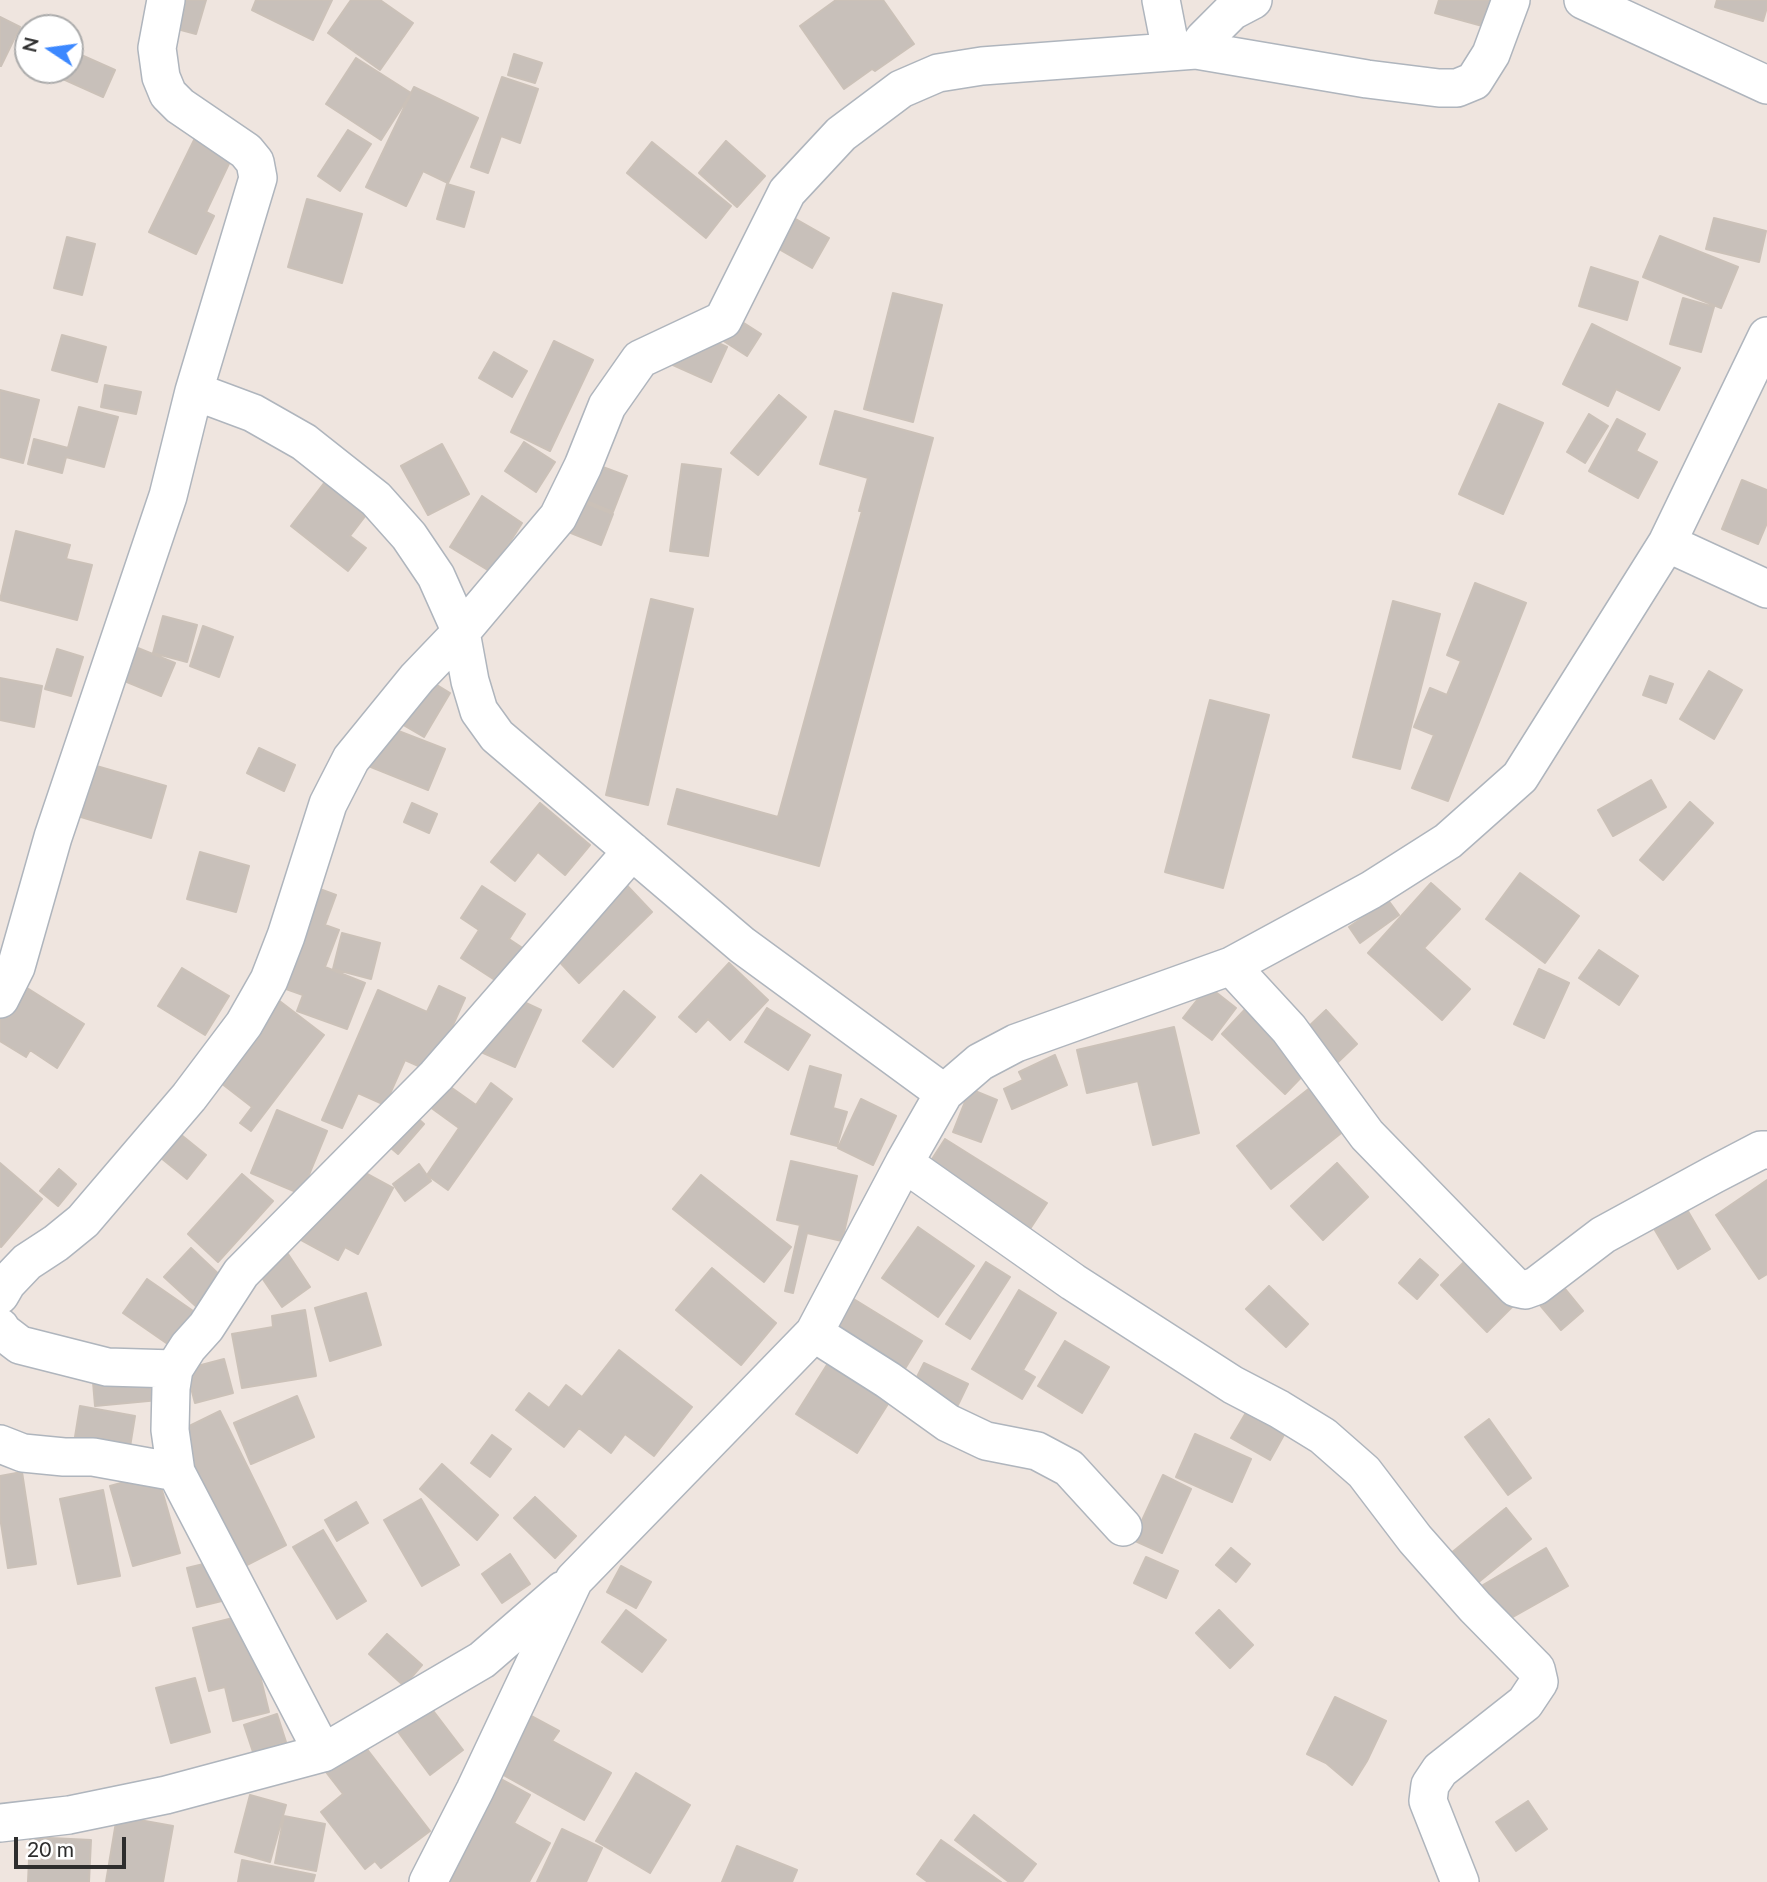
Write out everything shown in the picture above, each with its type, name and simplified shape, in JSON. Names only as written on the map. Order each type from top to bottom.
[{"type":"street","points":[[0,999],[16,967],[53,838],[168,496],[194,391],[258,178],[255,162],[246,151],[180,106],[168,94],[161,76],[157,48],[166,0]]},
{"type":"street","points":[[1161,0],[1184,51]]},
{"type":"street","points":[[1184,51],[1204,39],[1232,11],[1253,0]]},
{"type":"street","points":[[0,1295],[7,1283],[27,1262],[83,1221],[189,1097],[244,1024],[268,981],[286,936],[328,804],[351,760],[417,678],[461,632],[558,517],[583,466],[607,406],[640,359],[723,320],[787,192],[841,134],[901,89],[938,73],[982,66],[1184,51],[1439,89],[1457,88],[1474,80],[1491,54],[1511,0]]},
{"type":"street","points":[[1583,0],[1767,85]]},
{"type":"street","points":[[0,1823],[69,1815],[154,1798],[323,1753],[482,1660],[574,1580],[814,1333],[944,1093],[981,1062],[1016,1043],[1231,966],[1371,890],[1448,841],[1520,777],[1667,543],[1765,346]]},
{"type":"street","points":[[194,391],[253,412],[304,442],[376,499],[409,536],[436,576],[461,632],[470,681],[479,711],[497,736],[742,945],[944,1093]]},
{"type":"street","points":[[1667,543],[1767,589]]},
{"type":"street","points":[[323,1753],[176,1472],[170,1430],[170,1388],[174,1368],[206,1327],[241,1273],[436,1076],[632,851]]},
{"type":"street","points":[[1231,966],[1289,1029],[1367,1135],[1516,1288],[1525,1290],[1536,1286],[1602,1235],[1725,1168],[1761,1150],[1767,1150]]},
{"type":"street","points":[[904,1163],[1073,1282],[1233,1385],[1323,1436],[1364,1472],[1415,1539],[1475,1607],[1536,1669],[1539,1682],[1525,1703],[1440,1770],[1430,1785],[1428,1801],[1460,1882]]},
{"type":"street","points":[[0,1327],[20,1345],[107,1367],[174,1368]]},
{"type":"street","points":[[814,1333],[888,1380],[948,1423],[986,1441],[1037,1451],[1069,1468],[1123,1527]]},
{"type":"street","points":[[0,1444],[23,1453],[64,1458],[93,1457],[176,1472]]},
{"type":"street","points":[[428,1882],[475,1790],[574,1580]]},
{"type":"building","points":[[174,0],[206,0],[196,34],[166,26]]},
{"type":"building","points":[[256,0],[332,0],[313,40],[252,10]]},
{"type":"building","points":[[351,0],[380,0],[413,23],[380,70],[328,33]]},
{"type":"building","points":[[836,0],[883,0],[914,44],[844,89],[800,26]]},
{"type":"building","points":[[1439,0],[1494,0],[1486,27],[1435,13]]},
{"type":"building","points":[[1717,0],[1767,0],[1763,21],[1715,7]]},
{"type":"building","points":[[0,17],[14,24],[14,39],[0,66]]},
{"type":"building","points":[[514,54],[542,63],[535,83],[508,75]]},
{"type":"building","points":[[84,56],[115,70],[103,97],[74,84],[84,84]]},
{"type":"building","points":[[356,58],[411,93],[381,140],[326,104]]},
{"type":"building","points":[[502,77],[538,89],[520,143],[501,136],[488,173],[471,167]]},
{"type":"building","points":[[414,87],[478,118],[448,183],[423,171],[406,206],[366,187]]},
{"type":"building","points":[[348,130],[371,144],[340,191],[318,176]]},
{"type":"building","points":[[197,134],[234,153],[206,212],[214,216],[196,254],[149,232]]},
{"type":"building","points":[[726,141],[765,176],[737,207],[699,173]]},
{"type":"building","points":[[652,142],[731,206],[706,238],[627,173]]},
{"type":"building","points":[[447,184],[474,192],[464,227],[437,219]]},
{"type":"building","points":[[307,199],[362,214],[342,283],[288,267]]},
{"type":"building","points":[[794,218],[829,238],[812,268],[777,248]]},
{"type":"building","points":[[1714,218],[1766,231],[1759,262],[1706,249]]},
{"type":"building","points":[[1660,236],[1738,267],[1721,308],[1643,277]]},
{"type":"building","points":[[67,237],[95,244],[82,295],[54,288]]},
{"type":"building","points":[[1591,267],[1638,282],[1627,320],[1579,306]]},
{"type":"building","points":[[893,293],[942,305],[913,422],[864,409]]},
{"type":"building","points":[[1683,298],[1714,307],[1701,352],[1670,344]]},
{"type":"building","points":[[722,309],[761,334],[747,356],[708,331]]},
{"type":"building","points":[[1592,324],[1680,368],[1659,410],[1616,389],[1608,406],[1563,384]]},
{"type":"building","points":[[679,325],[727,347],[711,382],[664,361]]},
{"type":"building","points":[[62,335],[106,347],[97,382],[52,370]]},
{"type":"building","points":[[554,341],[593,360],[550,451],[511,432]]},
{"type":"building","points":[[494,352],[527,371],[512,397],[479,378]]},
{"type":"building","points":[[105,385],[141,392],[136,414],[101,407]]},
{"type":"building","points":[[0,390],[39,400],[23,463],[0,457]]},
{"type":"building","points":[[779,395],[806,417],[758,475],[731,453]]},
{"type":"building","points":[[1499,404],[1543,423],[1503,514],[1459,494]]},
{"type":"building","points":[[79,407],[118,417],[104,467],[66,457],[62,473],[28,464],[34,439],[68,448]]},
{"type":"building","points":[[835,411],[933,438],[819,866],[668,824],[677,789],[778,817],[862,511],[859,511],[868,478],[820,464]]},
{"type":"building","points":[[1589,414],[1608,426],[1585,463],[1567,452]]},
{"type":"building","points":[[1617,419],[1645,434],[1636,451],[1657,462],[1638,498],[1589,471]]},
{"type":"building","points":[[524,442],[555,462],[536,492],[505,471]]},
{"type":"building","points":[[442,444],[469,494],[428,515],[401,466]]},
{"type":"building","points":[[592,463],[627,476],[613,512],[579,498]]},
{"type":"building","points":[[682,464],[721,469],[708,556],[670,551]]},
{"type":"building","points":[[338,465],[379,498],[350,536],[366,548],[348,571],[291,526]]},
{"type":"building","points":[[1742,480],[1767,490],[1767,523],[1758,544],[1722,529]]},
{"type":"building","points":[[482,496],[522,523],[491,572],[450,547]]},
{"type":"building","points":[[573,498],[613,514],[601,545],[561,529]]},
{"type":"building","points":[[16,531],[70,545],[66,559],[92,565],[77,620],[0,600]]},
{"type":"building","points":[[1475,583],[1526,603],[1448,801],[1412,788],[1434,735],[1414,727],[1430,688],[1447,695],[1461,661],[1447,655]]},
{"type":"building","points":[[651,599],[693,609],[648,805],[606,795]]},
{"type":"building","points":[[1393,601],[1440,614],[1400,769],[1353,757]]},
{"type":"building","points":[[163,616],[197,625],[187,662],[153,653]]},
{"type":"building","points":[[203,626],[233,637],[219,677],[190,666]]},
{"type":"building","points":[[118,640],[175,663],[161,696],[105,673]]},
{"type":"building","points":[[57,649],[83,657],[71,696],[45,689]]},
{"type":"building","points":[[1709,671],[1742,690],[1714,739],[1680,719]]},
{"type":"building","points":[[419,674],[450,693],[424,737],[393,719]]},
{"type":"building","points":[[1650,676],[1673,684],[1666,703],[1643,695]]},
{"type":"building","points":[[0,678],[42,686],[34,727],[0,720]]},
{"type":"building","points":[[1210,700],[1269,715],[1223,888],[1165,872]]},
{"type":"building","points":[[383,725],[445,749],[428,790],[366,765]]},
{"type":"building","points":[[259,748],[295,765],[284,791],[247,773]]},
{"type":"building","points":[[86,763],[166,786],[151,838],[71,814]]},
{"type":"building","points":[[1651,780],[1666,807],[1613,836],[1598,810]]},
{"type":"building","points":[[1690,802],[1713,823],[1663,880],[1640,860]]},
{"type":"building","points":[[412,803],[437,814],[429,833],[404,822]]},
{"type":"building","points":[[540,803],[590,845],[565,875],[538,852],[515,881],[491,862]]},
{"type":"building","points":[[200,852],[249,866],[236,912],[187,899]]},
{"type":"building","points":[[1520,873],[1579,916],[1545,963],[1486,919]]},
{"type":"building","points":[[618,876],[652,912],[579,983],[545,946]]},
{"type":"building","points":[[1431,883],[1460,909],[1424,948],[1470,989],[1442,1020],[1368,953]]},
{"type":"building","points":[[309,885],[336,895],[325,925],[339,930],[325,967],[365,983],[347,1029],[297,1011],[303,995],[272,984]]},
{"type":"building","points":[[482,886],[525,914],[509,939],[524,949],[501,984],[461,958],[479,930],[461,918]]},
{"type":"building","points":[[1388,900],[1399,915],[1360,943],[1349,927]]},
{"type":"building","points":[[342,933],[380,943],[371,979],[333,969]]},
{"type":"building","points":[[1599,950],[1638,976],[1619,1005],[1579,978]]},
{"type":"building","points":[[729,963],[768,1000],[730,1040],[708,1019],[696,1032],[679,1017]]},
{"type":"building","points":[[182,968],[229,996],[205,1035],[158,1006]]},
{"type":"building","points":[[1539,969],[1569,983],[1544,1038],[1514,1024]]},
{"type":"building","points":[[16,981],[84,1024],[57,1068],[30,1050],[26,1057],[0,1041],[0,1006]]},
{"type":"building","points":[[439,986],[465,998],[432,1072],[405,1060],[385,1105],[358,1093],[342,1128],[322,1120],[378,990],[427,1012]]},
{"type":"building","points":[[1208,986],[1236,1008],[1212,1040],[1183,1018]]},
{"type":"building","points":[[498,990],[541,1010],[515,1067],[472,1048]]},
{"type":"building","points":[[624,991],[655,1017],[613,1067],[583,1041]]},
{"type":"building","points":[[273,996],[324,1035],[251,1131],[240,1123],[252,1107],[212,1076]]},
{"type":"building","points":[[1250,1004],[1313,1065],[1285,1094],[1222,1034]]},
{"type":"building","points":[[767,1008],[810,1035],[788,1070],[745,1042]]},
{"type":"building","points":[[1326,1010],[1357,1044],[1337,1063],[1305,1030]]},
{"type":"building","points":[[1174,1027],[1199,1133],[1153,1145],[1138,1081],[1087,1093],[1077,1050]]},
{"type":"building","points":[[1055,1055],[1067,1085],[1012,1109],[1004,1089],[1023,1080],[1019,1072]]},
{"type":"building","points":[[810,1066],[841,1075],[833,1108],[847,1112],[837,1146],[791,1134]]},
{"type":"building","points":[[435,1076],[476,1105],[491,1083],[512,1099],[448,1190],[427,1175],[459,1128],[419,1099]]},
{"type":"building","points":[[1311,1087],[1345,1130],[1271,1189],[1237,1146]]},
{"type":"building","points":[[970,1089],[997,1100],[981,1142],[953,1132]]},
{"type":"building","points":[[861,1099],[896,1116],[873,1165],[838,1148]]},
{"type":"building","points":[[403,1105],[424,1124],[398,1154],[377,1136]]},
{"type":"building","points":[[277,1110],[327,1131],[301,1194],[251,1173]]},
{"type":"building","points":[[164,1121],[206,1155],[187,1179],[145,1145]]},
{"type":"building","points":[[945,1139],[1047,1203],[1028,1232],[916,1184]]},
{"type":"building","points":[[334,1156],[393,1188],[358,1254],[345,1247],[338,1260],[292,1235]]},
{"type":"building","points":[[791,1161],[857,1176],[842,1241],[807,1233],[793,1293],[785,1291],[800,1225],[777,1220]]},
{"type":"building","points":[[0,1163],[42,1199],[1,1247],[0,1246]]},
{"type":"building","points":[[1337,1163],[1368,1197],[1323,1240],[1291,1206]]},
{"type":"building","points":[[419,1164],[431,1181],[405,1201],[393,1184]]},
{"type":"building","points":[[59,1169],[76,1184],[58,1206],[40,1191]]},
{"type":"building","points":[[242,1174],[273,1201],[218,1262],[188,1234]]},
{"type":"building","points":[[701,1175],[791,1247],[764,1282],[673,1209]]},
{"type":"building","points":[[1767,1180],[1767,1274],[1759,1279],[1716,1215]]},
{"type":"building","points":[[1679,1196],[1710,1249],[1678,1269],[1646,1215]]},
{"type":"building","points":[[918,1227],[974,1266],[938,1317],[882,1278]]},
{"type":"building","points":[[274,1233],[310,1287],[282,1307],[245,1253]]},
{"type":"building","points":[[191,1248],[226,1281],[200,1310],[164,1277]]},
{"type":"building","points":[[1472,1254],[1518,1301],[1487,1332],[1441,1285]]},
{"type":"building","points":[[1420,1259],[1438,1275],[1417,1299],[1399,1283]]},
{"type":"building","points":[[986,1262],[1010,1277],[970,1339],[946,1324]]},
{"type":"building","points":[[712,1268],[776,1323],[741,1365],[676,1310]]},
{"type":"building","points":[[1552,1273],[1583,1311],[1561,1330],[1529,1292]]},
{"type":"building","points":[[147,1279],[196,1313],[172,1347],[123,1313]]},
{"type":"building","points":[[1269,1286],[1308,1324],[1286,1347],[1246,1309]]},
{"type":"building","points":[[1019,1290],[1056,1313],[1023,1370],[1035,1377],[1022,1399],[972,1369]]},
{"type":"building","points":[[366,1293],[381,1345],[330,1361],[315,1308]]},
{"type":"building","points":[[852,1298],[922,1341],[898,1380],[828,1336]]},
{"type":"building","points":[[305,1310],[316,1376],[242,1388],[232,1334],[273,1327],[272,1316]]},
{"type":"building","points":[[1065,1341],[1109,1367],[1082,1413],[1038,1386]]},
{"type":"building","points":[[837,1349],[898,1388],[857,1453],[796,1414]]},
{"type":"building","points":[[619,1350],[692,1407],[654,1456],[625,1434],[611,1453],[579,1428],[564,1447],[516,1410],[529,1393],[549,1408],[566,1385],[582,1397]]},
{"type":"building","points":[[156,1353],[159,1400],[95,1406],[91,1358]]},
{"type":"building","points":[[224,1359],[233,1393],[195,1403],[186,1369]]},
{"type":"building","points":[[924,1363],[968,1384],[956,1409],[912,1387]]},
{"type":"building","points":[[297,1396],[314,1437],[251,1464],[234,1423]]},
{"type":"building","points":[[80,1406],[135,1416],[129,1453],[74,1443]]},
{"type":"building","points":[[220,1411],[286,1545],[239,1569],[173,1434]]},
{"type":"building","points":[[1247,1411],[1285,1433],[1270,1460],[1231,1438]]},
{"type":"building","points":[[1489,1419],[1531,1478],[1508,1495],[1465,1437]]},
{"type":"building","points":[[1195,1434],[1251,1459],[1232,1502],[1176,1477]]},
{"type":"building","points":[[492,1435],[511,1449],[490,1477],[471,1463]]},
{"type":"building","points":[[442,1464],[498,1515],[477,1540],[420,1489]]},
{"type":"building","points":[[22,1472],[36,1564],[8,1568],[0,1517],[0,1476]]},
{"type":"building","points":[[157,1473],[180,1553],[133,1566],[110,1486]]},
{"type":"building","points":[[1163,1475],[1191,1489],[1162,1553],[1133,1540]]},
{"type":"building","points":[[103,1490],[120,1576],[78,1584],[60,1499]]},
{"type":"building","points":[[535,1497],[576,1536],[555,1558],[514,1518]]},
{"type":"building","points":[[421,1499],[459,1565],[422,1586],[384,1520]]},
{"type":"building","points":[[356,1502],[368,1523],[337,1541],[325,1520]]},
{"type":"building","points":[[1506,1508],[1531,1539],[1475,1585],[1450,1554]]},
{"type":"building","points":[[323,1530],[366,1601],[337,1619],[293,1547]]},
{"type":"building","points":[[1231,1548],[1250,1564],[1236,1582],[1216,1565]]},
{"type":"building","points":[[1546,1548],[1568,1586],[1504,1622],[1483,1585]]},
{"type":"building","points":[[510,1554],[530,1584],[502,1603],[482,1574]]},
{"type":"building","points":[[1146,1557],[1178,1571],[1166,1598],[1134,1583]]},
{"type":"building","points":[[220,1560],[230,1599],[197,1607],[187,1568]]},
{"type":"building","points":[[621,1566],[651,1582],[636,1608],[607,1592]]},
{"type":"building","points":[[626,1610],[666,1640],[642,1672],[602,1642]]},
{"type":"building","points":[[1219,1610],[1253,1645],[1230,1668],[1196,1633]]},
{"type":"building","points":[[245,1615],[269,1712],[233,1721],[225,1687],[209,1691],[193,1628]]},
{"type":"building","points":[[387,1634],[422,1665],[404,1686],[369,1654]]},
{"type":"building","points":[[195,1678],[210,1732],[171,1743],[156,1688]]},
{"type":"building","points":[[1335,1697],[1386,1721],[1352,1785],[1326,1763],[1307,1754]]},
{"type":"building","points":[[428,1704],[463,1750],[430,1775],[396,1729]]},
{"type":"building","points":[[520,1710],[559,1731],[552,1741],[611,1773],[584,1820],[489,1767]]},
{"type":"building","points":[[277,1714],[286,1742],[253,1752],[244,1725]]},
{"type":"building","points":[[363,1744],[430,1831],[381,1868],[375,1861],[365,1869],[321,1812],[343,1794],[326,1772]]},
{"type":"building","points":[[636,1773],[690,1805],[650,1873],[596,1841]]},
{"type":"building","points":[[497,1777],[530,1795],[514,1823],[550,1843],[529,1882],[439,1882]]},
{"type":"building","points":[[250,1795],[286,1805],[270,1862],[235,1852]]},
{"type":"building","points":[[1528,1801],[1547,1829],[1516,1851],[1496,1822]]},
{"type":"building","points":[[974,1815],[1036,1864],[1022,1882],[1009,1882],[955,1840]]},
{"type":"building","points":[[117,1816],[173,1826],[163,1882],[106,1882]]},
{"type":"building","points":[[284,1816],[325,1824],[316,1871],[275,1863]]},
{"type":"building","points":[[562,1829],[602,1848],[586,1882],[537,1882]]},
{"type":"building","points":[[30,1837],[91,1840],[89,1882],[28,1882]]},
{"type":"building","points":[[941,1840],[1001,1882],[928,1882],[917,1874]]},
{"type":"building","points":[[737,1846],[797,1870],[792,1882],[722,1882]]},
{"type":"building","points":[[242,1860],[315,1875],[313,1882],[238,1882]]}]
